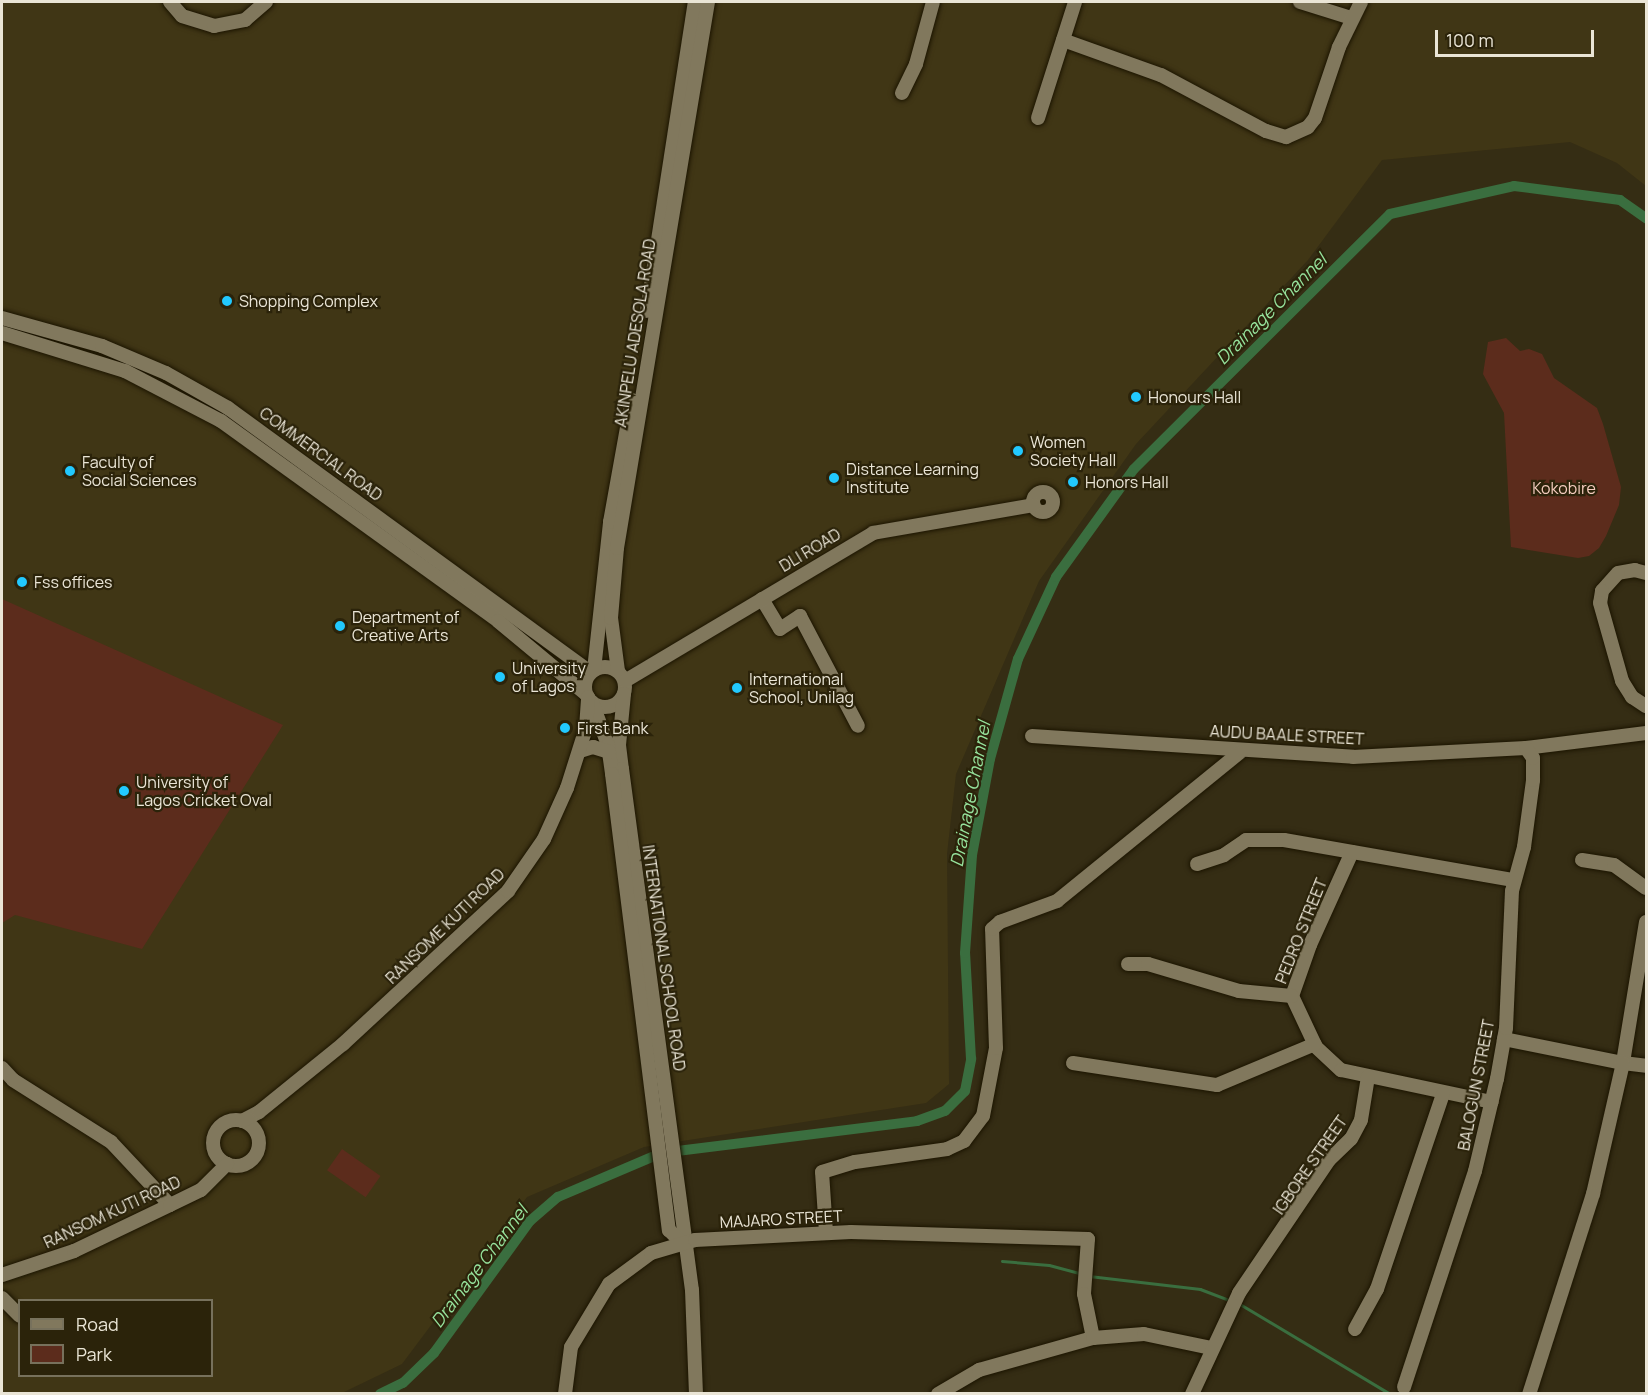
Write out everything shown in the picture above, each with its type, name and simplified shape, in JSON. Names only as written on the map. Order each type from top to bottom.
[{"type":"street","points":[[170,2],[182,16],[214,27],[245,20],[266,2]]},
{"type":"street","name":"AKINPELU ADESOLA ROAD","points":[[589,698],[610,522],[695,2]]},
{"type":"street","name":"AKINPELU ADESOLA ROAD","points":[[622,682],[611,618],[617,548],[708,2]]},
{"type":"street","points":[[902,93],[916,64],[933,2]]},
{"type":"street","points":[[1038,118],[1075,2]]},
{"type":"street","points":[[1300,2],[1351,18]]},
{"type":"street","points":[[1063,40],[1161,75],[1266,131],[1286,137],[1308,127],[1315,118],[1351,18],[1361,2]]},
{"type":"street","name":"COMMERCIAL ROAD","points":[[2,318],[102,346],[166,373],[228,408],[592,671]]},
{"type":"street","name":"COMMERCIAL ROAD","points":[[2,333],[125,371],[221,421],[498,621],[589,698]]},
{"type":"street","name":"DLI ROAD","points":[[589,698],[610,706],[622,682],[873,533],[1034,505]]},
{"type":"street","points":[[1647,573],[1635,570],[1618,573],[1602,591],[1600,603],[1622,681],[1632,697],[1647,706]]},
{"type":"street","points":[[762,599],[780,629],[800,616],[858,726]]},
{"type":"street","points":[[592,671],[610,667],[622,682]]},
{"type":"street","name":"INTERNATIONAL SCHOOL ROAD","points":[[622,682],[619,745],[672,1138],[669,1230],[682,1243]]},
{"type":"street","name":"INTERNATIONAL SCHOOL ROAD","points":[[589,698],[609,752],[658,1142],[683,1227],[682,1243],[692,1290],[696,1394]]},
{"type":"street","name":"RANSOME KUTI ROAD","points":[[242,1121],[259,1112],[344,1044],[508,891],[544,839],[580,751],[589,698]]},
{"type":"street","name":"AUDU BAALE STREET","points":[[1032,736],[1239,753],[1353,757],[1526,748],[1647,734]]},
{"type":"street","points":[[580,751],[593,747],[609,752]]},
{"type":"street","name":"BALOGUN STREET","points":[[1404,1387],[1474,1171],[1492,1102],[1504,1040],[1514,880],[1524,847],[1533,780],[1533,758],[1526,748]]},
{"type":"street","points":[[826,1232],[822,1172],[855,1162],[947,1149],[964,1141],[983,1116],[996,1048],[992,929],[1000,922],[1057,901],[1239,753]]},
{"type":"street","points":[[1197,864],[1224,855],[1246,840],[1284,840],[1514,880]]},
{"type":"street","name":"PEDRO STREET","points":[[1352,852],[1304,960],[1292,996],[1315,1044],[1324,1058],[1341,1070],[1443,1094],[1492,1102]]},
{"type":"street","points":[[1582,860],[1614,864],[1647,888]]},
{"type":"street","points":[[1529,1394],[1593,1194],[1623,1064],[1647,922]]},
{"type":"street","points":[[1128,964],[1148,964],[1239,991],[1292,996]]},
{"type":"street","points":[[1504,1040],[1623,1064],[1647,1066]]},
{"type":"street","points":[[1073,1063],[1217,1085],[1315,1044]]},
{"type":"street","points":[[2,1068],[13,1080],[111,1142],[170,1205]]},
{"type":"street","name":"IGBORE STREET","points":[[1192,1394],[1211,1348],[1239,1293],[1329,1160],[1351,1139],[1361,1120],[1368,1077]]},
{"type":"street","points":[[1355,1329],[1377,1289],[1443,1094]]},
{"type":"street","points":[[230,1120],[242,1121],[258,1136],[257,1152],[243,1165],[227,1164],[213,1148],[215,1132],[230,1120]]},
{"type":"street","name":"RANSOM KUTI ROAD","points":[[2,1275],[74,1251],[201,1190],[227,1164]]},
{"type":"street","name":"MAJARO STREET","points":[[565,1394],[571,1347],[609,1284],[651,1253],[682,1243],[826,1232],[1088,1239],[1084,1283],[1093,1338]]},
{"type":"street","points":[[2,1298],[18,1314]]},
{"type":"street","points":[[938,1394],[979,1370],[1093,1338],[1144,1334],[1211,1348]]},
{"type":"shaded area","name":"University of Lagos","points":[[2,2],[1646,2],[1646,186],[1617,163],[1570,142],[1382,160],[1308,260],[1136,444],[1039,581],[956,774],[947,854],[949,1084],[926,1103],[644,1147],[527,1197],[402,1364],[342,1393],[2,1394]]},
{"type":"green space","name":"Kokobire","points":[[1506,338],[1520,351],[1529,349],[1542,354],[1554,378],[1597,408],[1621,487],[1619,505],[1606,536],[1599,548],[1589,556],[1578,558],[1511,547],[1504,413],[1483,374],[1488,342]]},
{"type":"green space","name":"University of Lagos Cricket Oval","points":[[2,599],[283,725],[142,949],[15,915],[2,923]]},
{"type":"green space","points":[[342,1149],[381,1176],[366,1197],[327,1170]]},
{"type":"waterway","name":"Drainage Channel","points":[[380,1394],[403,1383],[434,1353],[530,1221],[558,1197],[661,1153],[917,1121],[945,1111],[965,1091],[971,1059],[965,953],[972,855],[990,759],[1018,659],[1056,577],[1134,469],[1390,214],[1514,186],[1620,200],[1646,218]]},
{"type":"waterway","points":[[1002,1261],[1049,1265],[1083,1274]]},
{"type":"waterway","points":[[1089,1276],[1200,1289],[1232,1301]]},
{"type":"waterway","points":[[1238,1303],[1390,1394]]},
{"type":"place","name":"Shopping Complex","points":[[227,301]]},
{"type":"place","name":"Honours Hall","points":[[1136,397]]},
{"type":"place","name":"Women Society Hall","points":[[1018,451]]},
{"type":"place","name":"Faculty of Social Sciences","points":[[70,471]]},
{"type":"place","name":"Distance Learning Institute","points":[[834,478]]},
{"type":"place","name":"Honors Hall","points":[[1073,482]]},
{"type":"place","name":"Fss offices","points":[[22,582]]},
{"type":"place","name":"Department of Creative Arts","points":[[340,626]]},
{"type":"place","name":"University of Lagos","points":[[500,677]]},
{"type":"place","name":"International School, Unilag","points":[[737,688]]},
{"type":"place","name":"First Bank","points":[[565,728]]},
{"type":"place","name":"University of Lagos Cricket Oval","points":[[124,791]]}]
